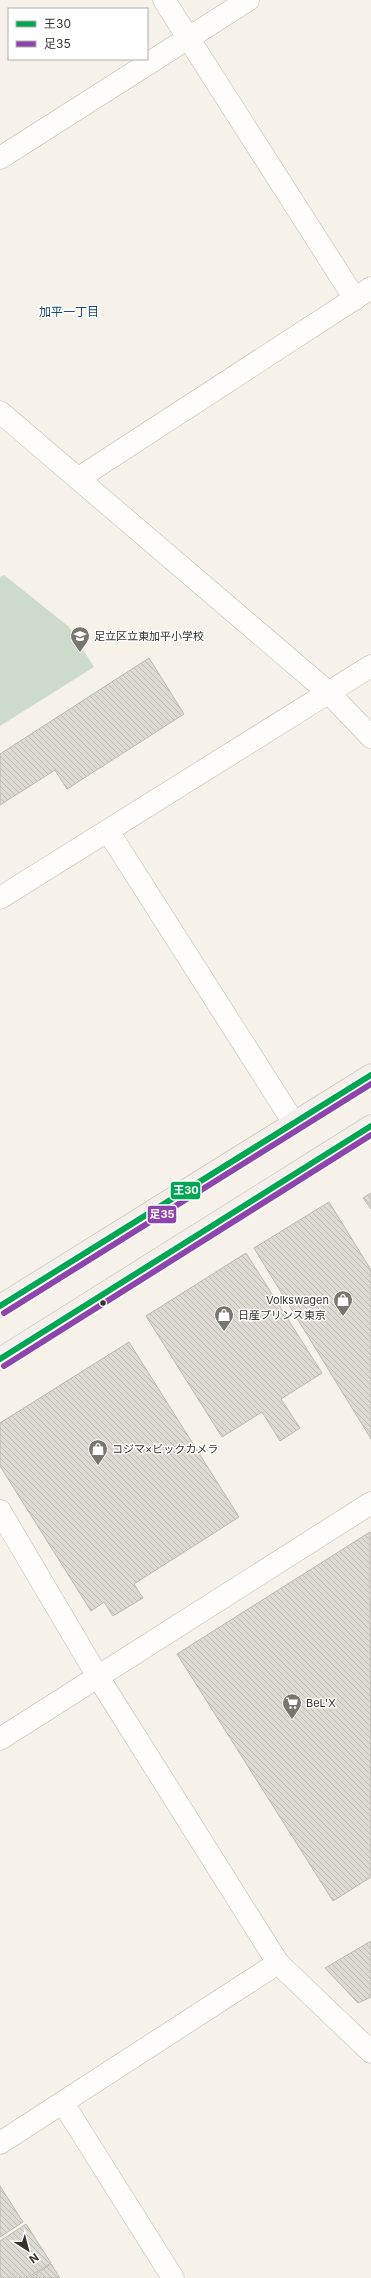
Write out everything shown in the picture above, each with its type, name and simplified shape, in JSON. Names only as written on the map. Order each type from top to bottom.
[{"type":"main road","points":[[0,1306],[371,1075]]},
{"type":"main road","points":[[0,1359],[371,1126]]},
{"type":"street","points":[[79,478],[363,293],[188,38],[164,0]]},
{"type":"street","points":[[0,158],[248,0]]},
{"type":"street","points":[[0,412],[329,693],[371,737]]},
{"type":"street","points":[[0,898],[371,666]]},
{"type":"street","points":[[108,831],[294,1123]]},
{"type":"street","points":[[0,1739],[371,1503]]},
{"type":"street","points":[[0,1511],[98,1677],[278,1963],[371,2052]]},
{"type":"street","points":[[0,2143],[278,1963]]},
{"type":"street","points":[[63,2103],[173,2278]]},
{"type":"green space","points":[[4,575],[69,627],[94,667],[0,726],[0,577]]},
{"type":"building","points":[[149,658],[184,714],[67,789],[55,770],[0,805],[0,754]]},
{"type":"building","points":[[371,1193],[371,1209],[363,1198]]},
{"type":"building","points":[[329,1202],[371,1270],[371,1439],[254,1248]]},
{"type":"building","points":[[246,1253],[322,1373],[281,1399],[300,1428],[280,1441],[262,1412],[222,1437],[146,1316]]},
{"type":"building","points":[[129,1342],[239,1517],[134,1584],[143,1598],[113,1616],[104,1602],[91,1611],[0,1466],[0,1423]]},
{"type":"building","points":[[370,1532],[371,1877],[333,1901],[177,1654]]},
{"type":"building","points":[[371,1941],[371,1997],[358,2003],[325,1968]]},
{"type":"building","points":[[0,2186],[23,2222],[0,2237]]},
{"type":"building","points":[[26,2224],[51,2263],[27,2278],[0,2278],[0,2241]]},
{"type":"building","points":[[51,2264],[60,2278],[30,2278]]},
{"type":"transit line","name":"王30","points":[[0,1306],[371,1075]]},
{"type":"transit line","name":"足35","points":[[4,1313],[371,1084]]},
{"type":"transit line","name":"王30","points":[[0,1359],[371,1126]]},
{"type":"transit line","name":"足35","points":[[4,1366],[371,1135]]},
{"type":"place","name":"足立区立東加平小学校","points":[[80,653]]},
{"type":"place","name":"Volkswagen","points":[[343,1317]]},
{"type":"place","name":"日産プリンス東京","points":[[224,1332]]},
{"type":"place","name":"コジマ×ビックカメラ","points":[[98,1466]]},
{"type":"place","name":"BeL'X","points":[[292,1720]]},
{"type":"district","name":"加平一丁目","points":[[69,311]]}]
